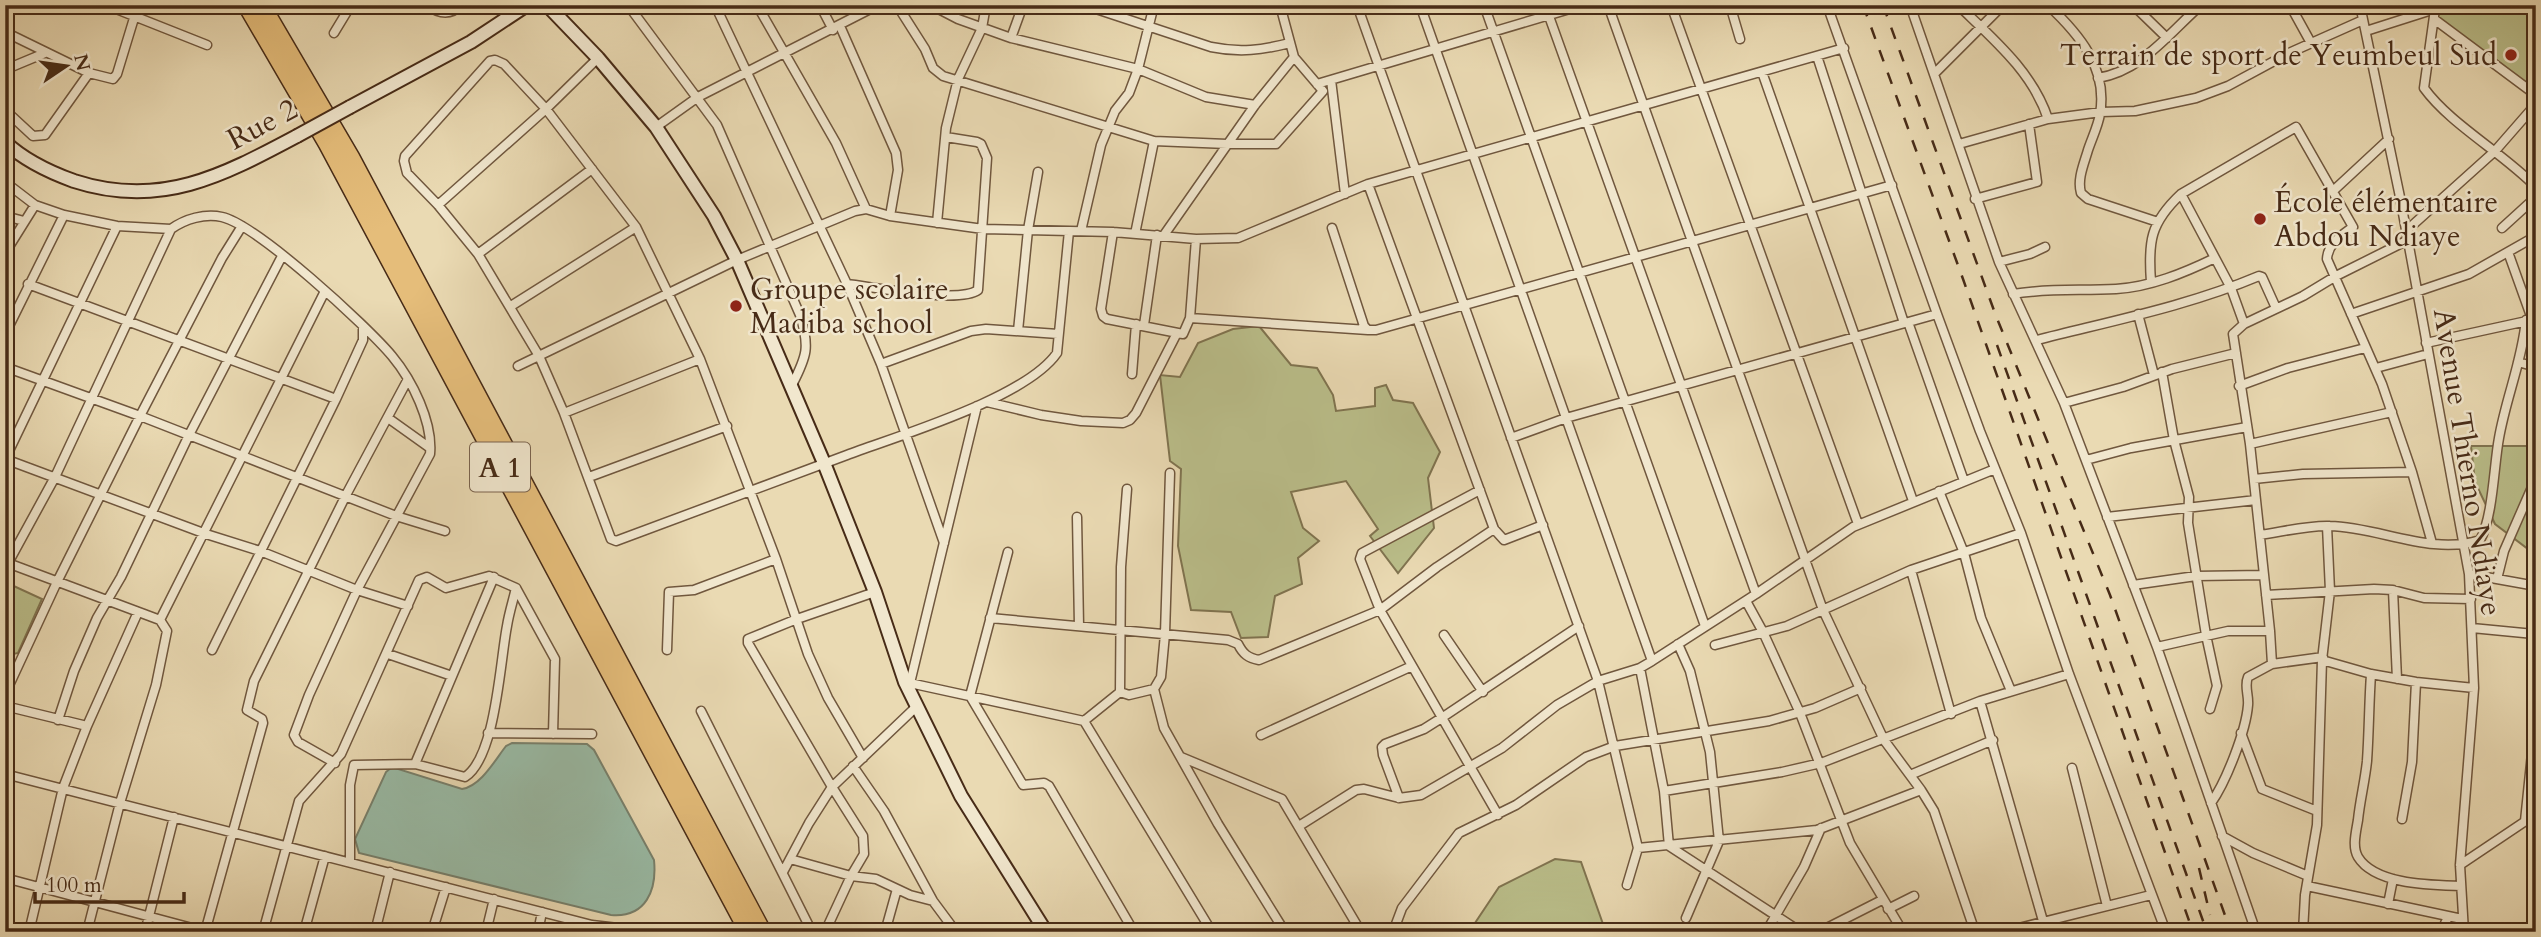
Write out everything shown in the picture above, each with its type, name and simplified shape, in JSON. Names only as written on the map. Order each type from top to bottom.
[{"type":"highway","name":"A 1","points":[[246,5],[327,144],[748,932]]},
{"type":"highway","name":"A 1","points":[[262,5],[351,156],[763,932]]},
{"type":"street","points":[[106,5],[206,45]]},
{"type":"street","points":[[5,32],[89,72],[115,78],[138,5]]},
{"type":"street","points":[[334,33],[351,5]]},
{"type":"street","points":[[427,5],[444,14],[455,11],[461,5]]},
{"type":"street","name":"Rue 2","points":[[5,142],[36,166],[110,191],[133,193],[188,186],[217,177],[297,136],[471,42],[527,5]]},
{"type":"street","points":[[547,5],[598,58],[656,127],[701,194],[737,260],[824,463],[875,592],[916,707],[961,796],[1046,932]]},
{"type":"street","points":[[628,5],[717,125],[800,315],[807,347],[805,359],[792,385]]},
{"type":"street","points":[[715,5],[847,284],[881,364],[944,542]]},
{"type":"street","points":[[758,5],[847,164],[866,209]]},
{"type":"street","points":[[820,5],[836,28],[896,153],[898,170],[890,216]]},
{"type":"street","points":[[656,127],[698,97],[878,5]]},
{"type":"street","points":[[897,5],[925,49],[933,68],[943,76],[1154,141],[1268,145],[1280,141],[1323,91],[1294,57],[1280,5]]},
{"type":"street","points":[[931,5],[949,15],[1011,37],[1138,69],[1197,94],[1255,105]]},
{"type":"street","points":[[937,223],[946,137],[958,79],[982,28],[986,5]]},
{"type":"street","points":[[1011,37],[1023,5]]},
{"type":"street","points":[[1084,5],[1231,51],[1252,51],[1290,43]]},
{"type":"street","points":[[1081,232],[1101,145],[1108,126],[1127,97],[1138,69],[1154,5]]},
{"type":"street","points":[[1357,5],[1598,681],[1638,849],[1627,885]]},
{"type":"street","points":[[1420,5],[1652,661]]},
{"type":"street","points":[[1484,5],[1705,626]]},
{"type":"street","points":[[1545,5],[1756,594]]},
{"type":"street","points":[[1317,84],[1583,5]]},
{"type":"street","points":[[1608,5],[1824,610],[1884,740],[1921,790],[1942,830],[1974,931]]},
{"type":"street","points":[[1671,5],[1858,524]]},
{"type":"street","points":[[1730,5],[1740,39]]},
{"type":"street","points":[[1782,5],[1790,9],[1804,5]]},
{"type":"street","points":[[1827,5],[1937,314],[2021,533],[2069,674],[2166,932]]},
{"type":"street","points":[[1910,5],[1959,144],[1975,199],[2013,295],[2037,340],[2086,460],[2157,647],[2256,931],[2272,932]]},
{"type":"street","points":[[1958,5],[2023,73],[2038,95],[2048,119]]},
{"type":"street","points":[[1934,74],[2003,5]]},
{"type":"street","points":[[2048,5],[2085,45],[2092,56],[2098,78],[2101,112],[2081,176],[2081,193],[2088,198],[2158,222]]},
{"type":"street","points":[[2133,5],[2167,38]]},
{"type":"street","points":[[2290,5],[2311,43]]},
{"type":"street","name":"Avenue Thierno Ndiaye","points":[[2360,5],[2389,139],[2469,574],[2474,688],[2460,865],[2464,932]]},
{"type":"street","points":[[2098,78],[2121,73],[2167,38],[2198,6]]},
{"type":"street","points":[[2366,30],[2436,7],[2424,88],[2438,104],[2517,168],[2536,187]]},
{"type":"street","points":[[2434,19],[2536,95]]},
{"type":"street","points":[[1959,144],[2048,119],[2101,112],[2135,111],[2196,98],[2228,86],[2311,43],[2363,20]]},
{"type":"street","points":[[518,366],[737,260],[866,209],[890,216],[983,229],[1113,232],[1196,239],[1238,238],[1368,184],[1844,48]]},
{"type":"street","points":[[9,68],[45,53]]},
{"type":"street","points":[[1818,56],[1861,194],[1965,481]]},
{"type":"street","points":[[1132,374],[1160,235],[1255,105],[1294,57]]},
{"type":"street","points":[[438,205],[546,109],[598,58]]},
{"type":"street","points":[[863,758],[828,698],[808,654],[776,559],[750,491],[727,426],[700,359],[636,227],[592,169],[546,109],[504,64],[495,60],[490,61],[405,156],[407,173],[438,205],[478,254],[539,356],[564,412],[611,539],[616,541],[750,491],[906,432],[977,406],[1030,379],[1057,353],[1069,231]]},
{"type":"street","points":[[5,110],[33,136],[45,135],[89,72]]},
{"type":"street","points":[[1762,72],[1913,501]]},
{"type":"street","points":[[1331,80],[1345,194]]},
{"type":"street","points":[[2406,231],[2495,151],[2536,104]]},
{"type":"street","points":[[1975,199],[2037,182],[2029,124]]},
{"type":"street","points":[[2151,282],[2149,250],[2158,222],[2181,194],[2296,127],[2353,227],[2333,242],[2327,259],[2376,368],[2412,472],[2432,543]]},
{"type":"street","points":[[847,284],[940,295],[972,294],[978,290],[987,168],[985,150],[977,142],[946,137]]},
{"type":"street","points":[[2333,191],[2389,139]]},
{"type":"street","points":[[1135,234],[1154,141]]},
{"type":"street","points":[[478,254],[592,169]]},
{"type":"street","points":[[1018,331],[1028,230],[1038,172]]},
{"type":"street","points":[[5,182],[35,205],[64,215],[117,226],[171,229]]},
{"type":"street","points":[[1368,184],[1494,529],[1504,540],[1543,526]]},
{"type":"street","points":[[1190,318],[1368,330],[1892,185]]},
{"type":"street","points":[[2181,194],[2231,288],[2244,324]]},
{"type":"street","points":[[2502,229],[2536,197]]},
{"type":"street","points":[[5,253],[35,205]]},
{"type":"street","points":[[5,334],[64,215]]},
{"type":"street","points":[[5,216],[24,220]]},
{"type":"street","points":[[87,932],[120,803],[156,685],[167,631],[160,620],[7,562],[55,477],[171,229],[179,223],[212,216],[225,218],[242,226],[326,291],[393,357],[408,379],[430,434],[430,454],[357,590],[309,695],[294,735],[298,743],[335,763]]},
{"type":"street","points":[[117,226],[5,459],[206,534],[260,551],[357,590],[408,606]]},
{"type":"street","points":[[5,694],[57,582],[140,416],[222,258],[242,226]]},
{"type":"street","points":[[511,306],[636,227]]},
{"type":"street","points":[[1332,229],[1361,319],[1368,330]]},
{"type":"street","points":[[1113,232],[1101,312],[1107,319],[1182,334],[1190,318],[1196,239]]},
{"type":"street","points":[[2351,314],[2478,271],[2536,236]]},
{"type":"street","points":[[2272,664],[2250,444],[2233,334],[2244,324],[2408,240]]},
{"type":"street","points":[[1999,262],[2045,247]]},
{"type":"street","points":[[2260,535],[2327,526],[2432,543],[2478,541],[2483,535],[2498,441],[2531,319],[2508,252]]},
{"type":"street","points":[[58,720],[85,643],[282,256]]},
{"type":"street","points":[[2013,295],[2055,289],[2118,289],[2182,273],[2215,258]]},
{"type":"street","points":[[2037,340],[2231,288],[2262,277],[2276,308]]},
{"type":"street","points":[[28,284],[336,399]]},
{"type":"street","points":[[160,620],[206,534],[242,456],[326,291]]},
{"type":"street","points":[[1511,438],[1566,418],[1937,314]]},
{"type":"street","points":[[2138,314],[2158,374],[2189,498],[2188,523],[2217,686],[2210,709]]},
{"type":"street","points":[[2426,343],[2531,319]]},
{"type":"street","points":[[212,650],[336,399],[363,340],[363,327]]},
{"type":"street","points":[[881,364],[971,331],[986,329],[1058,334]]},
{"type":"street","points":[[987,402],[1041,415],[1123,423],[1136,413],[1177,333]]},
{"type":"street","points":[[2239,386],[2288,368],[2365,348]]},
{"type":"street","points":[[2064,403],[2236,353]]},
{"type":"street","points":[[2376,368],[2428,354]]},
{"type":"street","points":[[564,412],[700,359]]},
{"type":"street","points":[[2518,362],[2536,367]]},
{"type":"street","points":[[5,367],[140,416],[396,516],[445,531]]},
{"type":"street","points":[[5,878],[206,932],[263,723],[262,719],[247,712],[251,692],[346,495],[408,379]]},
{"type":"street","points":[[907,683],[977,406]]},
{"type":"street","points":[[2250,444],[2392,412]]},
{"type":"street","points":[[388,418],[430,449]]},
{"type":"street","points":[[589,477],[727,426]]},
{"type":"street","points":[[2086,460],[2247,427]]},
{"type":"street","points":[[1300,826],[1356,790],[1364,789],[1399,798],[1421,795],[1515,739],[1557,705],[1598,681],[1640,668],[1652,661],[1858,524],[1995,469]]},
{"type":"street","points":[[2254,479],[2303,474],[2412,472]]},
{"type":"street","points":[[1170,473],[1165,634],[1161,677],[1154,689],[1164,728],[1218,824],[1285,932]]},
{"type":"street","points":[[2497,579],[2504,551],[2536,478]]},
{"type":"street","points":[[1120,692],[1121,567],[1127,489]]},
{"type":"street","points":[[1480,490],[1362,553],[1360,559],[1380,610],[1498,815]]},
{"type":"street","points":[[1939,491],[1964,553],[1980,618],[2011,691]]},
{"type":"street","points":[[2107,517],[2256,500]]},
{"type":"street","points":[[1077,517],[1079,626]]},
{"type":"street","points":[[2303,932],[2306,886],[2317,811],[2322,658],[2330,591],[2327,526]]},
{"type":"street","points":[[990,618],[1228,640],[1238,643],[1250,658],[1259,660],[1380,610],[1494,529]]},
{"type":"street","points":[[1715,645],[1787,626],[1912,570],[2021,533]]},
{"type":"street","points":[[1008,552],[970,696],[1023,785],[1044,783],[1048,786],[1134,932]]},
{"type":"street","points":[[667,650],[669,592],[694,590],[776,559]]},
{"type":"street","points":[[1912,570],[1951,714]]},
{"type":"street","points":[[2469,574],[2536,586]]},
{"type":"street","points":[[2133,585],[2196,576],[2264,575]]},
{"type":"street","points":[[263,932],[299,801],[341,754],[418,582],[424,577],[446,588],[489,576],[516,588],[555,659],[553,734]]},
{"type":"street","points":[[415,764],[494,578]]},
{"type":"street","points":[[341,754],[354,765],[415,764],[465,777],[477,766],[496,703],[507,624],[516,588]]},
{"type":"street","points":[[2393,590],[2397,679]]},
{"type":"street","points":[[2266,595],[2393,590],[2424,598],[2471,599]]},
{"type":"street","points":[[825,932],[864,853],[863,836],[748,643],[751,636],[875,592]]},
{"type":"street","points":[[1746,601],[1800,713],[1850,843],[1903,932]]},
{"type":"street","points":[[29,932],[63,788],[87,726],[138,612]]},
{"type":"street","points":[[2472,628],[2535,637],[2536,615]]},
{"type":"street","points":[[1399,798],[1382,747],[1443,717],[1579,626]]},
{"type":"street","points":[[2157,647],[2242,629],[2270,631]]},
{"type":"street","points":[[1444,635],[1483,692]]},
{"type":"street","points":[[1678,644],[1690,671],[1706,731],[1719,841],[1686,918]]},
{"type":"street","points":[[388,654],[452,676]]},
{"type":"street","points":[[2211,803],[2227,777],[2241,733],[2248,703],[2246,680],[2272,664],[2322,658],[2371,674],[2474,688]]},
{"type":"street","points":[[1261,735],[1412,666]]},
{"type":"street","points":[[1640,668],[1664,791],[1669,846]]},
{"type":"street","points":[[1664,791],[1821,763],[1980,701],[2069,674]]},
{"type":"street","points":[[2371,674],[2367,761],[2355,849],[2358,858],[2366,865],[2393,878],[2422,884],[2460,886]]},
{"type":"street","points":[[2402,819],[2412,762],[2416,682]]},
{"type":"street","points":[[907,683],[1084,721],[1212,932]]},
{"type":"street","points":[[1393,932],[1402,908],[1459,833],[1498,815],[1586,757],[1615,746],[1769,721],[1800,713],[1861,688]]},
{"type":"street","points":[[1120,692],[1129,695],[1154,689]]},
{"type":"street","points":[[1084,721],[1120,692]]},
{"type":"street","points":[[1980,701],[2043,921]]},
{"type":"street","points":[[5,706],[87,726]]},
{"type":"street","points":[[783,872],[832,787],[916,707]]},
{"type":"street","points":[[701,711],[812,932]]},
{"type":"street","points":[[2525,821],[2536,715]]},
{"type":"street","points":[[488,733],[592,734]]},
{"type":"street","points":[[2241,733],[2262,789],[2317,811]]},
{"type":"street","points":[[1910,775],[1993,740]]},
{"type":"street","points":[[1181,757],[1282,799],[1361,932]]},
{"type":"street","points":[[350,862],[350,785],[354,765]]},
{"type":"street","points":[[853,766],[884,811],[933,901],[952,930]]},
{"type":"street","points":[[2072,768],[2107,906]]},
{"type":"street","points":[[5,774],[494,899],[592,928],[652,932]]},
{"type":"street","points":[[1638,849],[1821,828],[1921,790]]},
{"type":"street","points":[[2460,865],[2536,814]]},
{"type":"street","points":[[145,932],[174,817]]},
{"type":"street","points":[[1766,932],[1804,866],[1821,828]]},
{"type":"street","points":[[2222,836],[2253,853],[2308,876]]},
{"type":"street","points":[[1669,846],[1801,932]]},
{"type":"street","points":[[304,932],[325,856]]},
{"type":"street","points":[[790,859],[851,876],[876,879],[917,898],[933,901]]},
{"type":"street","points":[[375,932],[390,872]]},
{"type":"street","points":[[2388,904],[2393,878]]},
{"type":"street","points":[[2306,886],[2462,919]]},
{"type":"street","points":[[432,932],[446,887]]},
{"type":"street","points":[[885,932],[897,889]]},
{"type":"street","points":[[2003,932],[2151,895]]},
{"type":"street","points":[[1888,909],[1914,896]]},
{"type":"street","points":[[486,932],[494,899]]},
{"type":"street","points":[[1819,932],[1882,900]]},
{"type":"street","points":[[538,932],[542,912]]},
{"type":"street","points":[[2441,932],[2448,917]]},
{"type":"shaded area","name":"Terrain de sport de Yeumbeul Sud","points":[[2440,5],[2536,5],[2536,90],[2438,21],[2436,10]]},
{"type":"shaded area","points":[[1259,326],[1291,365],[1317,368],[1333,395],[1336,411],[1375,406],[1375,388],[1386,385],[1393,400],[1413,403],[1440,452],[1428,478],[1434,528],[1398,573],[1370,536],[1378,529],[1346,481],[1291,492],[1303,528],[1319,541],[1298,558],[1302,584],[1275,596],[1268,637],[1241,638],[1231,612],[1191,610],[1178,546],[1181,469],[1170,461],[1160,375],[1180,377],[1198,343],[1233,329]]},
{"type":"shaded area","points":[[2471,446],[2526,446],[2536,450],[2536,552],[2495,524],[2475,482]]},
{"type":"shaded area","points":[[5,582],[42,599],[18,653],[5,656]]},
{"type":"shaded area","points":[[512,743],[587,744],[594,750],[654,860],[651,891],[641,907],[623,915],[611,915],[359,853],[355,839],[386,772],[392,767],[462,789],[481,778],[506,746]]},
{"type":"shaded area","points":[[1555,859],[1581,862],[1603,924],[1625,929],[1637,927],[1638,932],[1469,932],[1499,887]]},
{"type":"railway","points":[[1863,5],[1963,279],[2193,932]]},
{"type":"railway","points":[[1883,5],[1996,316],[2110,595],[2231,932]]},
{"type":"railway","points":[[1997,345],[2207,932]]},
{"type":"railway","points":[[2199,868],[2210,915]]},
{"type":"place","name":"Terrain de sport de Yeumbeul Sud","points":[[2511,55]]},
{"type":"place","name":"École élémentaire Abdou Ndiaye","points":[[2260,219]]},
{"type":"place","name":"Groupe scolaire Madiba school","points":[[736,306]]}]
